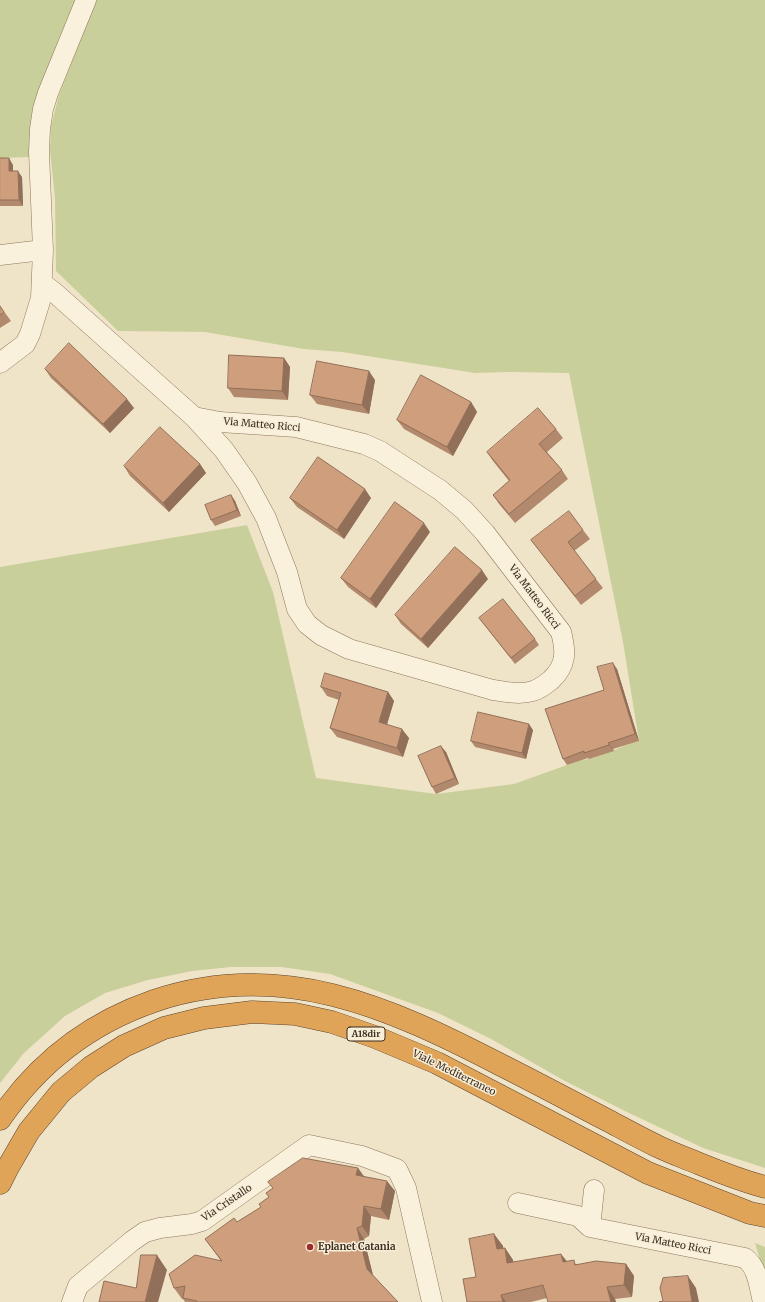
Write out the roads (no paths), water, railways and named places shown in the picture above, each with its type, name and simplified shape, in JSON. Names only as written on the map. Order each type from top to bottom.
[{"type":"highway","points":[[0,1119],[24,1087],[50,1061],[103,1022],[135,1007],[170,995],[216,986],[239,984],[268,985],[317,990],[354,1000],[401,1016],[450,1038],[657,1146],[724,1174],[765,1187]]},
{"type":"highway","name":"Viale Mediterraneo","points":[[0,1183],[29,1131],[61,1092],[91,1067],[124,1046],[164,1028],[204,1018],[259,1012],[295,1014],[332,1022],[375,1037],[436,1063],[648,1173],[750,1213],[765,1216]]},
{"type":"street","points":[[0,363],[25,344],[30,334],[41,298],[43,250],[39,152],[43,109],[48,93],[86,0]]},
{"type":"street","points":[[0,255],[43,250]]},
{"type":"street","name":"Via Matteo Ricci","points":[[42,283],[194,417],[224,450],[247,482],[266,518],[286,572],[297,609],[307,624],[321,635],[349,649],[493,690],[515,693],[533,691],[546,684],[559,673],[564,660],[565,645],[561,632],[485,533],[464,510],[440,490],[380,451],[364,444],[296,426],[220,422],[194,417]]},
{"type":"street","name":"Via Cristallo","points":[[72,1302],[78,1286],[132,1240],[145,1232],[202,1221],[309,1145],[362,1156],[397,1169],[406,1188],[410,1202],[432,1302]]},
{"type":"street","points":[[590,1227],[594,1190]]},
{"type":"street","points":[[518,1203],[578,1216],[590,1227]]},
{"type":"street","name":"Via Matteo Ricci","points":[[590,1227],[745,1258],[751,1263],[756,1271],[762,1302]]},
{"type":"place","name":"Eplanet Catania","points":[[310,1247]]}]
